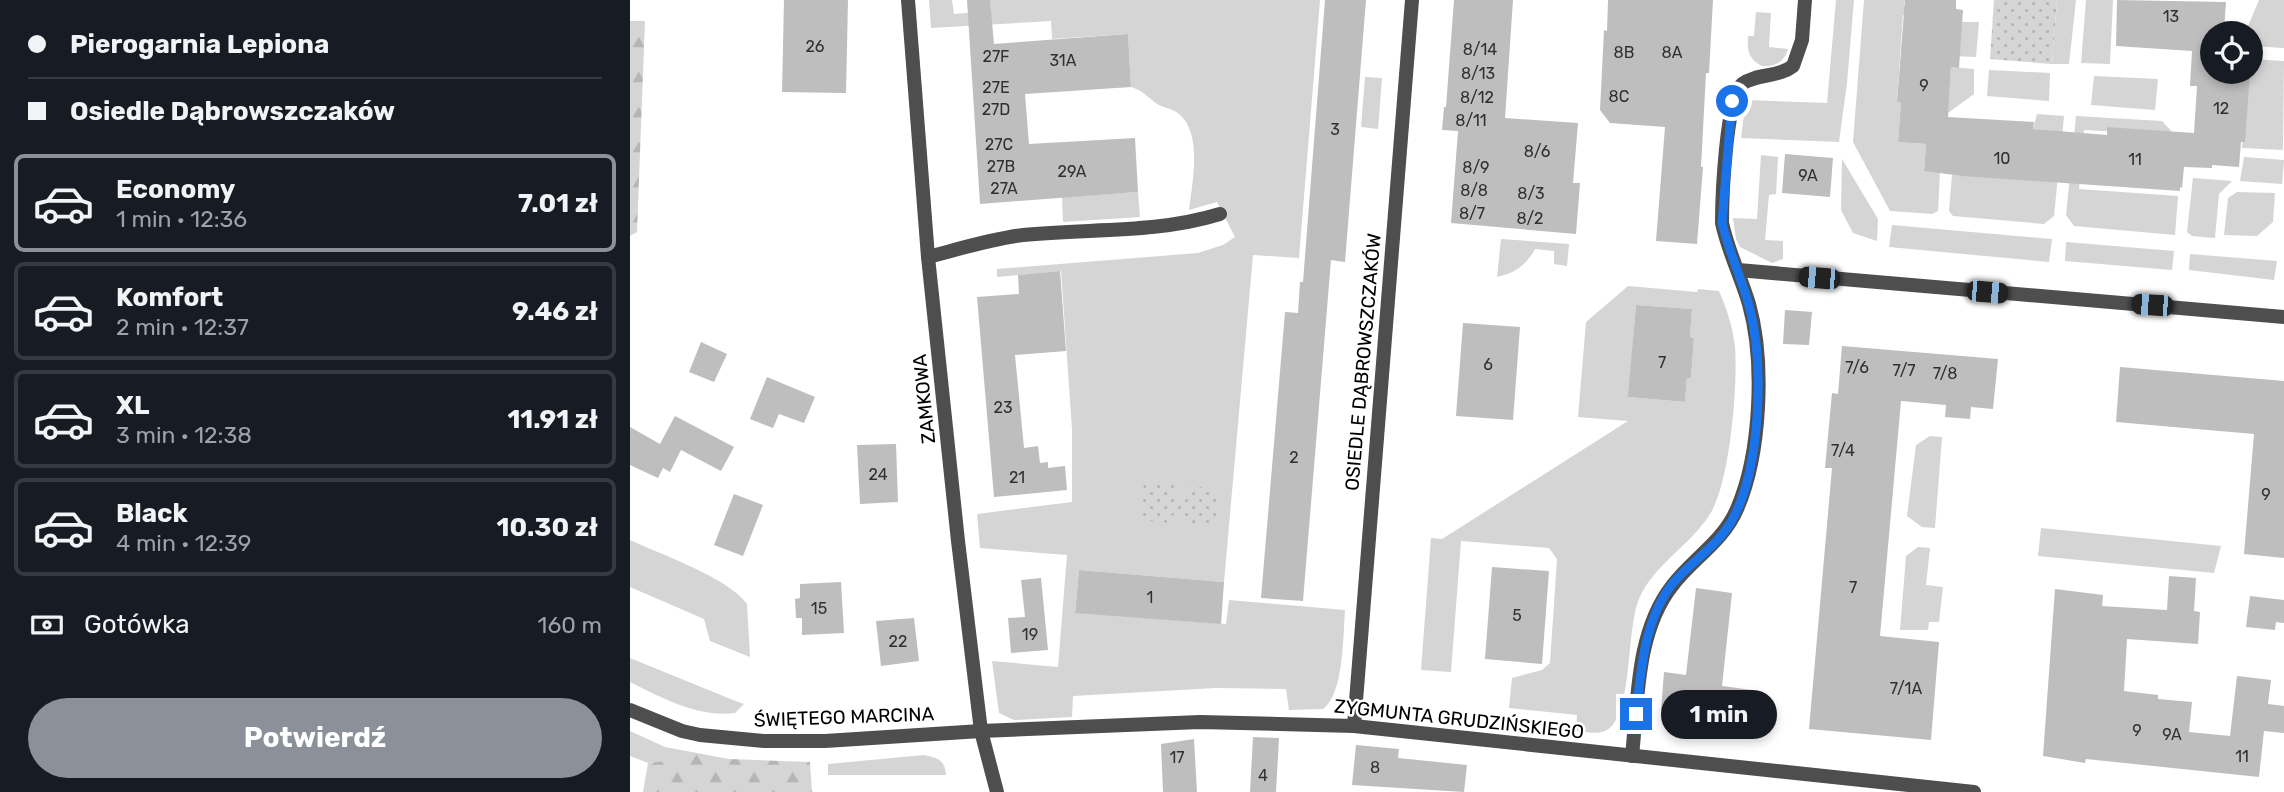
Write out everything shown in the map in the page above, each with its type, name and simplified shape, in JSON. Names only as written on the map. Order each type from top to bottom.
[{"type":"street","name":"ZAMKOWA","points":[[908,0],[928,257],[981,731],[997,792]]},
{"type":"street","name":"OSIEDLE DĄBROWSZCZAKÓW","points":[[1354,726],[1412,0]]},
{"type":"street","points":[[1632,756],[1643,659],[1656,614],[1672,585],[1726,529],[1738,508],[1746,483],[1757,414],[1758,367],[1753,323],[1722,223],[1732,101],[1737,88],[1746,81],[1793,66],[1802,40],[1805,0]]},
{"type":"street","points":[[928,257],[1021,236],[1144,229],[1220,214]]},
{"type":"street","points":[[1738,270],[2284,317]]},
{"type":"street","name":"ŚWIĘTEGO MARCINA","points":[[630,710],[682,731],[733,740],[825,741],[981,731]]},
{"type":"street","name":"ZYGMUNTA GRUDZIŃSKIEGO","points":[[981,731],[1200,722],[1354,726],[1974,792]]},
{"type":"green space","points":[[929,0],[952,0],[954,14],[991,11],[990,0],[1320,0],[1299,258],[1253,255],[1224,582],[1079,570],[1075,612],[1226,624],[1229,600],[1345,610],[1339,678],[1330,701],[1323,709],[1289,710],[1286,689],[1216,688],[1073,696],[1072,717],[1014,720],[999,713],[992,661],[1058,667],[1067,555],[980,548],[977,514],[1072,502],[1072,429],[1061,271],[997,277],[997,269],[1198,253],[1223,245],[1235,237],[1217,202],[1189,210],[1194,160],[1191,134],[1177,112],[1159,105],[1131,87],[1128,34],[1052,39],[1051,21],[931,28]]},
{"type":"green space","points":[[1836,0],[1854,0],[1839,142],[1741,138],[1746,100],[1827,103]]},
{"type":"green space","points":[[1864,0],[1905,0],[1904,5],[1908,6],[1907,15],[1903,15],[1897,101],[1901,102],[1898,142],[1926,144],[1924,170],[1940,172],[1938,211],[1932,214],[1890,211],[1853,142]]},
{"type":"green space","points":[[1994,0],[2057,0],[2052,64],[1990,59]]},
{"type":"green space","points":[[2057,0],[2076,0],[2069,64],[2052,64]]},
{"type":"green space","points":[[2086,0],[2113,0],[2110,64],[2081,63]]},
{"type":"green space","points":[[2259,0],[2284,0],[2284,48],[2263,47],[2263,21],[2250,21]]},
{"type":"green space","points":[[1756,12],[1771,13],[1769,47],[1788,49],[1782,60],[1771,66],[1762,66],[1749,54],[1748,36],[1754,36]]},
{"type":"green space","points":[[630,21],[645,21],[637,232],[630,236]]},
{"type":"green space","points":[[1962,22],[1979,22],[1976,57],[1952,56]]},
{"type":"green space","points":[[2263,60],[2284,61],[2283,150],[2242,148],[2245,84],[2263,84]]},
{"type":"green space","points":[[1951,67],[1974,69],[1974,94],[1948,113]]},
{"type":"green space","points":[[1989,70],[2050,73],[2049,101],[1987,96]]},
{"type":"green space","points":[[2094,76],[2158,79],[2155,110],[2091,105]]},
{"type":"green space","points":[[1365,77],[1382,78],[1378,129],[1361,127]]},
{"type":"green space","points":[[2037,114],[2064,116],[2054,216],[2044,224],[1953,216],[1949,211],[1952,175],[2019,179],[2054,131],[2033,129]]},
{"type":"green space","points":[[2076,116],[2162,121],[2175,135],[2084,130],[2079,189],[2178,196],[2175,235],[2074,226],[2066,215]]},
{"type":"green space","points":[[1761,155],[1778,157],[1776,194],[1769,195],[1765,240],[1783,241],[1783,259],[1772,263],[1740,247],[1733,218],[1757,219]]},
{"type":"green space","points":[[2244,157],[2284,160],[2282,184],[2240,181]]},
{"type":"green space","points":[[1842,159],[1878,219],[1877,241],[1853,233],[1841,210]]},
{"type":"green space","points":[[2193,178],[2232,181],[2219,194],[2215,238],[2192,236],[2187,232]]},
{"type":"green space","points":[[1138,192],[1140,217],[1063,222],[1062,197]]},
{"type":"green space","points":[[2237,192],[2275,193],[2273,222],[2257,236],[2224,235],[2228,198]]},
{"type":"green space","points":[[1892,225],[2052,239],[2049,262],[1889,247]]},
{"type":"green space","points":[[1501,239],[1569,244],[1567,266],[1554,264],[1554,251],[1535,249],[1520,267],[1497,277]]},
{"type":"green space","points":[[2066,242],[2174,251],[2172,270],[2065,261]]},
{"type":"green space","points":[[2190,254],[2277,261],[2274,280],[2189,270]]},
{"type":"green space","points":[[1628,286],[1697,292],[1698,289],[1719,291],[1731,326],[1736,364],[1731,433],[1717,499],[1702,525],[1654,575],[1639,599],[1621,707],[1615,721],[1607,730],[1596,733],[1576,731],[1577,715],[1509,708],[1512,678],[1542,670],[1550,663],[1557,559],[1549,548],[1461,541],[1451,672],[1421,670],[1431,538],[1442,539],[1628,421],[1578,417],[1586,322]],"holes":[[[1636,305],[1692,309],[1690,337],[1694,338],[1691,378],[1687,378],[1685,402],[1629,397]]]},
{"type":"green space","points":[[1930,436],[1942,437],[1935,528],[1922,527],[1907,516],[1916,445]]},
{"type":"green space","points":[[1144,483],[1175,485],[1174,495],[1186,496],[1188,486],[1219,489],[1215,527],[1184,524],[1184,516],[1172,515],[1171,523],[1140,520]]},
{"type":"green space","points":[[2041,528],[2221,546],[2214,573],[2038,556]]},
{"type":"green space","points":[[630,540],[710,576],[738,594],[747,604],[750,657],[710,641],[704,619],[630,587]]},
{"type":"green space","points":[[1918,547],[1930,548],[1926,585],[1943,587],[1939,622],[1929,622],[1928,630],[1900,630],[1906,556]]},
{"type":"green space","points":[[630,658],[744,704],[735,713],[721,714],[694,710],[668,700],[630,682]]},
{"type":"green space","points":[[630,731],[665,747],[665,761],[648,763],[630,756]]},
{"type":"green space","points":[[665,747],[729,759],[810,762],[812,792],[643,792],[648,763],[664,761]]},
{"type":"green space","points":[[924,755],[940,761],[946,775],[828,775],[828,764]]},
{"type":"building","points":[[784,0],[848,0],[846,93],[782,92]]},
{"type":"building","points":[[967,0],[990,0],[994,44],[1128,34],[1131,87],[1025,94],[1029,144],[1135,138],[1138,192],[980,204]]},
{"type":"building","points":[[1325,0],[1366,0],[1345,262],[1331,260],[1303,601],[1261,598],[1285,312],[1298,313],[1300,282],[1303,282]]},
{"type":"building","points":[[1454,0],[1513,0],[1505,118],[1578,123],[1573,183],[1580,183],[1576,234],[1451,223],[1458,131],[1442,130]]},
{"type":"building","points":[[1608,0],[1713,0],[1709,73],[1706,73],[1697,244],[1656,241],[1665,127],[1610,123],[1600,110]]},
{"type":"building","points":[[1905,0],[1956,0],[1956,9],[1963,10],[1959,68],[1951,67],[1948,117],[2034,122],[2033,129],[2107,135],[2107,127],[2194,133],[2197,86],[2190,86],[2192,51],[2116,46],[2117,0],[2226,2],[2225,21],[2200,21],[2200,84],[2249,84],[2245,142],[2241,142],[2239,167],[2184,167],[2180,191],[1924,171],[1926,144],[1898,142],[1901,102],[1897,102]]},
{"type":"building","points":[[1785,154],[1833,158],[1830,197],[1782,193]]},
{"type":"building","points":[[1060,271],[1066,351],[1015,355],[1024,448],[1038,446],[1040,463],[1048,462],[1048,468],[1065,466],[1067,490],[994,497],[977,297],[1019,294],[1018,275]]},
{"type":"building","points":[[1636,305],[1692,309],[1690,337],[1694,338],[1691,378],[1687,378],[1685,402],[1628,397]]},
{"type":"building","points":[[1785,310],[1812,312],[1809,345],[1783,344]]},
{"type":"building","points":[[1463,323],[1520,327],[1513,420],[1456,416]]},
{"type":"building","points":[[701,342],[727,354],[714,382],[689,372]]},
{"type":"building","points":[[1842,346],[1998,359],[1993,409],[1971,407],[1970,419],[1945,417],[1946,405],[1901,401],[1880,636],[1939,642],[1931,740],[1809,729],[1832,468],[1825,468],[1832,393],[1838,394]]},
{"type":"building","points":[[2120,367],[2284,381],[2284,558],[2244,554],[2254,434],[2116,422]]},
{"type":"building","points":[[767,377],[815,397],[804,423],[779,414],[773,428],[750,419]]},
{"type":"building","points":[[675,416],[734,447],[721,471],[681,450],[670,472],[663,468],[658,478],[630,465],[630,427],[660,444]]},
{"type":"building","points":[[896,444],[898,502],[860,504],[857,445]]},
{"type":"building","points":[[734,494],[763,505],[743,556],[714,545]]},
{"type":"building","points":[[1492,567],[1549,571],[1542,664],[1485,659]]},
{"type":"building","points":[[1079,570],[1224,582],[1221,624],[1075,613]]},
{"type":"building","points":[[2169,576],[2196,578],[2194,611],[2200,612],[2198,644],[2127,639],[2124,691],[2158,695],[2158,699],[2192,702],[2189,732],[2230,736],[2237,676],[2271,680],[2268,704],[2284,706],[2284,733],[2264,731],[2259,777],[2086,759],[2085,763],[2043,756],[2055,589],[2103,595],[2102,606],[2167,610]]},
{"type":"building","points":[[1041,578],[1048,650],[1011,653],[1008,618],[1025,617],[1021,580]]},
{"type":"building","points":[[841,582],[844,633],[802,635],[802,618],[796,618],[795,599],[800,598],[800,584]]},
{"type":"building","points":[[1696,588],[1732,593],[1722,686],[1752,690],[1749,722],[1661,710],[1664,672],[1686,675]]},
{"type":"building","points":[[2250,596],[2284,600],[2284,623],[2276,622],[2275,630],[2246,627]]},
{"type":"building","points":[[914,618],[919,661],[881,666],[876,621]]},
{"type":"building","points":[[1253,737],[1279,738],[1276,792],[1250,792]]},
{"type":"building","points":[[1194,739],[1197,792],[1163,792],[1161,744]]},
{"type":"building","points":[[1356,745],[1399,749],[1398,758],[1467,765],[1464,792],[1352,785]]},
{"type":"route","points":[[1636,714],[1646,645],[1660,603],[1672,585],[1722,535],[1730,523],[1746,483],[1753,443],[1759,386],[1756,341],[1749,305],[1722,223],[1732,101]]}]
